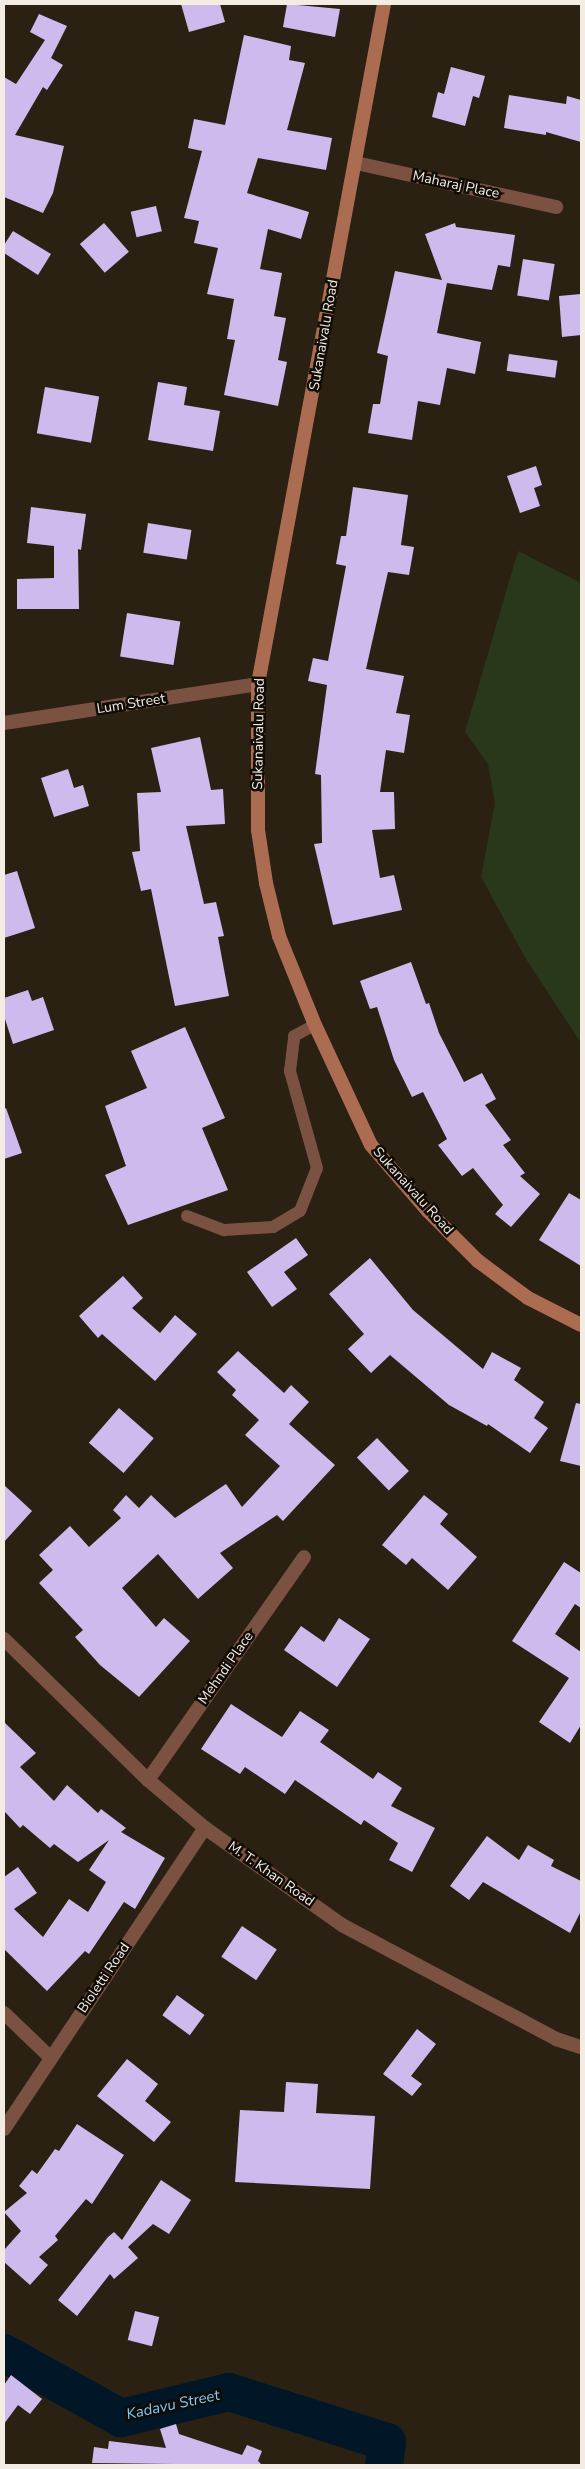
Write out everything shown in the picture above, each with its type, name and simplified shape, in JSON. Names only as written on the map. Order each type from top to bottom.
[{"type":"main road","name":"Sukanaivalu Road","points":[[384,4],[258,684],[258,830],[266,883],[279,936],[315,1025],[371,1145],[428,1210],[478,1261],[528,1298],[581,1325]]},
{"type":"street","name":"Maharaj Place","points":[[356,163],[556,207]]},
{"type":"street","name":"Lum Street","points":[[4,723],[258,684]]},
{"type":"street","name":"Mehndi Place","points":[[148,1780],[304,1557]]},
{"type":"street","name":"M. T. Khan Road","points":[[4,1639],[148,1780],[205,1828],[342,1925],[556,2040],[581,2047]]},
{"type":"street","name":"Bioletti Road","points":[[4,2129],[205,1828]]},
{"type":"street","points":[[4,2013],[51,2058]]},
{"type":"lane","points":[[187,1216],[224,1230],[273,1227],[300,1211],[317,1168],[290,1071],[294,1036],[315,1025]]},
{"type":"green space","points":[[518,551],[581,583],[581,1043],[526,959],[481,877],[495,803],[488,764],[465,732]]},
{"type":"building","points":[[181,4],[220,4],[225,22],[189,32]]},
{"type":"building","points":[[287,4],[340,9],[335,37],[283,27]]},
{"type":"building","points":[[39,14],[67,26],[51,58],[63,65],[47,90],[43,87],[15,135],[64,146],[53,193],[43,213],[4,197],[4,77],[16,84],[45,40],[30,32]]},
{"type":"building","points":[[244,35],[291,46],[289,60],[305,63],[287,130],[332,138],[326,170],[258,158],[247,193],[309,212],[301,239],[268,229],[260,269],[282,273],[274,316],[286,318],[278,360],[287,362],[278,406],[224,395],[235,340],[227,339],[234,299],[207,294],[218,248],[194,243],[199,221],[184,218],[202,151],[188,148],[194,119],[225,125]]},
{"type":"building","points":[[451,67],[485,76],[479,98],[473,96],[465,126],[432,117],[438,92],[444,94]]},
{"type":"building","points":[[509,95],[566,104],[567,96],[581,100],[581,142],[546,132],[546,135],[504,128]]},
{"type":"building","points":[[156,206],[162,231],[137,237],[131,212]]},
{"type":"building","points":[[104,223],[129,252],[105,273],[80,244]]},
{"type":"building","points":[[455,223],[456,227],[515,235],[510,267],[498,265],[492,290],[447,283],[437,333],[481,342],[475,374],[447,368],[440,405],[418,401],[412,440],[368,433],[373,404],[380,404],[388,356],[377,353],[395,271],[442,280],[425,234]]},
{"type":"building","points":[[13,231],[51,254],[38,275],[4,253],[4,245]]},
{"type":"building","points":[[523,259],[555,264],[549,301],[517,296]]},
{"type":"building","points":[[581,294],[581,335],[562,337],[559,296]]},
{"type":"building","points":[[509,354],[558,361],[555,378],[507,371]]},
{"type":"building","points":[[158,382],[187,387],[184,405],[220,411],[213,451],[148,440]]},
{"type":"building","points":[[45,387],[99,397],[91,443],[37,433]]},
{"type":"building","points":[[536,466],[542,485],[534,488],[540,506],[520,513],[507,476]]},
{"type":"building","points":[[353,487],[408,495],[401,545],[414,547],[409,575],[388,572],[366,669],[404,676],[396,713],[410,715],[404,753],[386,750],[380,792],[394,792],[395,829],[372,830],[380,878],[394,875],[402,910],[333,925],[314,844],[322,843],[321,775],[315,774],[327,685],[308,681],[313,658],[328,661],[346,566],[336,564],[341,536],[346,536]]},
{"type":"building","points":[[31,507],[86,514],[81,550],[78,549],[79,609],[17,609],[17,579],[54,578],[54,546],[27,543]]},
{"type":"building","points":[[148,523],[191,530],[187,560],[143,553]]},
{"type":"building","points":[[127,613],[180,621],[173,665],[120,656]]},
{"type":"building","points":[[200,737],[211,790],[223,789],[225,824],[186,826],[204,904],[216,902],[224,936],[218,937],[229,996],[175,1006],[151,889],[141,891],[132,852],[140,851],[137,793],[161,792],[151,748]]},
{"type":"building","points":[[68,769],[74,788],[83,785],[89,806],[54,817],[41,778]]},
{"type":"building","points":[[17,871],[35,928],[4,938],[4,875]]},
{"type":"building","points":[[411,962],[426,1004],[429,1003],[439,1033],[464,1082],[482,1073],[496,1099],[485,1105],[511,1140],[503,1145],[525,1173],[520,1176],[540,1194],[511,1227],[495,1214],[503,1205],[473,1168],[462,1176],[438,1145],[447,1139],[423,1092],[412,1097],[394,1060],[377,1007],[370,1009],[360,981]]},
{"type":"building","points":[[28,990],[32,1001],[43,997],[54,1030],[13,1044],[4,1016],[4,998]]},
{"type":"building","points":[[185,1027],[225,1118],[202,1128],[228,1190],[128,1225],[105,1175],[126,1166],[105,1106],[147,1088],[131,1051]]},
{"type":"building","points":[[6,1108],[22,1153],[4,1159],[4,1109]]},
{"type":"building","points":[[569,1193],[581,1200],[581,1266],[539,1240]]},
{"type":"building","points":[[296,1238],[308,1255],[284,1272],[297,1289],[272,1307],[247,1272]]},
{"type":"building","points":[[370,1258],[413,1310],[483,1369],[492,1352],[521,1368],[514,1380],[544,1402],[534,1418],[548,1428],[530,1453],[488,1424],[487,1426],[449,1405],[390,1355],[371,1373],[348,1349],[364,1334],[329,1294]]},
{"type":"building","points":[[123,1276],[143,1298],[132,1308],[160,1333],[175,1315],[197,1334],[155,1381],[102,1334],[98,1338],[79,1316]]},
{"type":"building","points":[[238,1351],[284,1393],[291,1385],[309,1402],[289,1424],[335,1465],[283,1521],[277,1515],[220,1553],[233,1568],[198,1599],[158,1554],[122,1588],[156,1627],[164,1618],[190,1641],[139,1697],[100,1665],[75,1637],[83,1630],[39,1583],[53,1570],[39,1555],[70,1526],[89,1547],[121,1518],[113,1510],[126,1495],[139,1508],[151,1495],[175,1518],[226,1484],[242,1507],[280,1466],[245,1435],[259,1420],[232,1395],[236,1390],[217,1372]]},
{"type":"building","points":[[576,1403],[581,1404],[581,1466],[560,1461]]},
{"type":"building","points":[[119,1408],[154,1438],[124,1473],[89,1443]]},
{"type":"building","points":[[377,1438],[409,1471],[389,1491],[357,1457]]},
{"type":"building","points":[[4,1485],[32,1511],[4,1542]]},
{"type":"building","points":[[424,1495],[448,1514],[440,1524],[477,1557],[448,1590],[412,1558],[406,1565],[382,1545]]},
{"type":"building","points":[[564,1562],[581,1573],[581,1608],[575,1604],[555,1634],[581,1652],[581,1725],[570,1743],[539,1722],[569,1678],[512,1641]]},
{"type":"building","points":[[339,1618],[370,1639],[337,1687],[284,1650],[301,1626],[324,1642]]},
{"type":"building","points":[[231,1704],[282,1737],[300,1711],[329,1730],[320,1742],[373,1779],[378,1772],[402,1788],[391,1806],[435,1828],[412,1872],[389,1860],[398,1843],[364,1820],[361,1825],[295,1780],[285,1794],[245,1767],[240,1774],[201,1749]]},
{"type":"building","points":[[4,1722],[36,1753],[20,1767],[54,1801],[67,1785],[98,1813],[101,1809],[126,1828],[121,1832],[165,1858],[135,1909],[124,1902],[89,1954],[85,1951],[47,1991],[4,1949],[4,1877],[18,1867],[37,1893],[14,1909],[43,1937],[69,1899],[88,1912],[106,1882],[89,1870],[109,1840],[78,1862],[54,1844],[50,1848],[23,1825],[20,1828],[4,1811]]},
{"type":"building","points":[[487,1836],[519,1860],[528,1845],[554,1860],[551,1866],[581,1881],[581,1911],[570,1933],[483,1882],[469,1900],[450,1886]]},
{"type":"building","points":[[242,1926],[277,1949],[256,1980],[221,1957]]},
{"type":"building","points":[[177,1995],[205,2015],[190,2035],[162,2015]]},
{"type":"building","points":[[417,2029],[436,2044],[411,2076],[422,2084],[412,2096],[383,2074]]},
{"type":"building","points":[[127,2059],[158,2084],[145,2101],[171,2122],[154,2142],[97,2096]]},
{"type":"building","points":[[286,2082],[318,2084],[316,2113],[375,2116],[370,2189],[235,2182],[240,2110],[284,2112]]},
{"type":"building","points":[[77,2124],[124,2155],[92,2204],[86,2199],[55,2236],[58,2240],[39,2257],[48,2265],[30,2285],[4,2262],[4,2250],[21,2231],[4,2212],[27,2193],[19,2186],[32,2170],[37,2174],[55,2149],[59,2151]]},
{"type":"building","points":[[161,2180],[191,2200],[169,2234],[153,2224],[128,2247],[138,2258],[114,2279],[110,2274],[77,2316],[58,2300],[108,2237],[114,2232],[122,2240]]},
{"type":"building","points":[[135,2311],[159,2317],[152,2346],[128,2340]]},
{"type":"building","points":[[11,2375],[42,2399],[30,2414],[18,2405],[4,2424],[4,2385]]},
{"type":"building","points":[[176,2424],[179,2434],[242,2455],[247,2445],[262,2451],[258,2461],[262,2465],[92,2463],[94,2447],[108,2449],[109,2441],[166,2448],[160,2429]]},
{"type":"waterway","name":"Kadavu Street","points":[[4,2353],[121,2418],[229,2392],[387,2442],[384,2465]]}]
